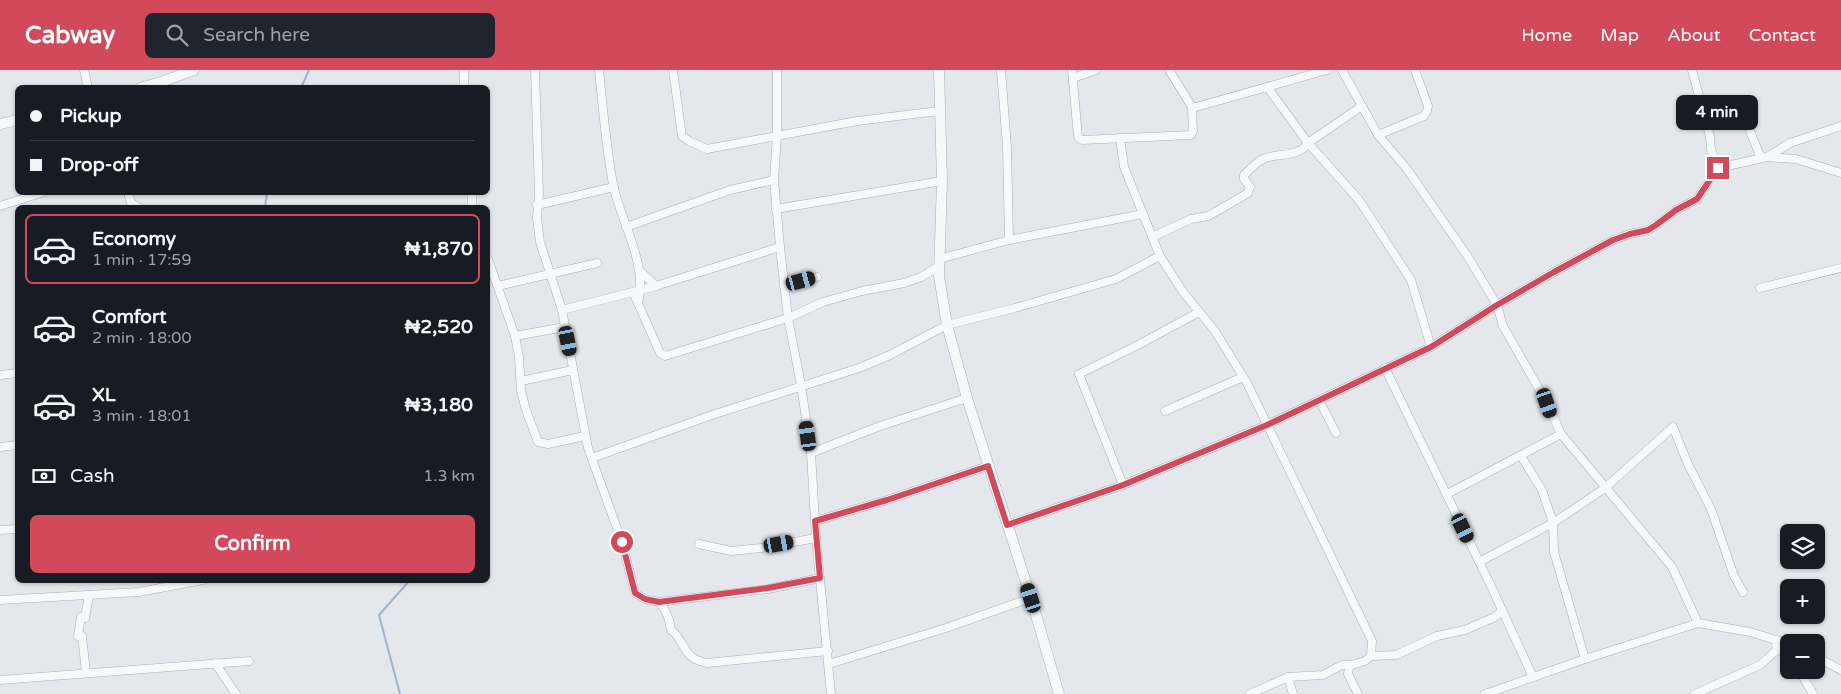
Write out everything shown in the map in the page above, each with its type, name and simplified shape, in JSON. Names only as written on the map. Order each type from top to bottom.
[{"type":"street","points":[[84,70],[87,85]]},
{"type":"street","points":[[150,85],[194,70]]},
{"type":"street","points":[[464,70],[464,85]]},
{"type":"street","points":[[535,70],[539,192],[536,218],[540,242],[562,310],[585,436],[622,542],[635,593],[645,599],[659,602],[768,588],[820,578]]},
{"type":"street","points":[[599,70],[608,154],[614,187],[641,272],[642,290],[638,303]]},
{"type":"street","points":[[674,70],[682,136],[706,149],[858,120],[940,111]]},
{"type":"street","points":[[777,70],[777,135],[774,180],[776,209],[788,318],[801,385],[811,453],[816,538],[831,694]]},
{"type":"street","points":[[940,70],[942,181],[939,276],[947,325],[967,398],[1031,598],[1059,694]]},
{"type":"street","points":[[1001,70],[1007,147],[1009,240]]},
{"type":"street","points":[[1096,70],[1073,74],[1079,139],[1191,135],[1193,131],[1192,107],[1169,70]]},
{"type":"street","points":[[1192,107],[1196,108],[1327,70]]},
{"type":"street","points":[[1342,70],[1378,135],[1407,169],[1468,257],[1497,305],[1503,326],[1547,403],[1561,434],[1672,567],[1698,623]]},
{"type":"street","points":[[1378,135],[1424,116],[1428,111],[1428,106],[1414,70]]},
{"type":"street","points":[[1692,70],[1710,136],[1711,148],[1718,168]]},
{"type":"street","points":[[1268,88],[1308,142],[1360,200],[1410,280],[1431,347]]},
{"type":"street","points":[[1152,237],[1191,219],[1208,216],[1230,205],[1248,193],[1250,187],[1244,179],[1244,175],[1260,161],[1304,149],[1308,142],[1362,106]]},
{"type":"street","points":[[1740,107],[1764,157]]},
{"type":"street","points":[[0,124],[15,121]]},
{"type":"street","points":[[1007,525],[1123,485],[1267,425],[1431,347],[1548,275],[1613,240],[1648,230],[1676,210],[1697,199],[1718,168],[1764,157],[1790,143],[1841,126]]},
{"type":"street","points":[[1120,138],[1124,167],[1160,256],[1183,292],[1215,331],[1242,377],[1372,640],[1370,656]]},
{"type":"street","points":[[1764,157],[1796,158],[1841,173]]},
{"type":"street","points":[[626,227],[730,190],[774,180]]},
{"type":"street","points":[[776,209],[942,181]]},
{"type":"street","points":[[537,206],[614,187]]},
{"type":"street","points":[[0,206],[35,195]]},
{"type":"street","points":[[128,195],[128,200],[135,205]]},
{"type":"street","points":[[633,292],[660,353],[665,356],[788,318],[823,302],[862,291],[904,283],[921,277],[939,263],[1009,240],[1143,214]]},
{"type":"street","points":[[562,310],[656,286],[780,247]]},
{"type":"street","points":[[592,458],[801,385],[858,368],[890,355],[947,325],[1116,279],[1160,256]]},
{"type":"street","points":[[498,286],[597,263]]},
{"type":"street","points":[[490,264],[515,336],[526,410],[538,442],[548,444],[585,436]]},
{"type":"street","points":[[1760,288],[1841,268]]},
{"type":"street","points":[[641,272],[656,286]]},
{"type":"street","points":[[784,286],[817,277]]},
{"type":"street","points":[[1123,485],[1079,374],[1199,312]]},
{"type":"street","points":[[515,336],[565,327]]},
{"type":"street","points":[[1385,368],[1533,677]]},
{"type":"street","points":[[521,381],[574,370]]},
{"type":"street","points":[[0,375],[15,373]]},
{"type":"street","points":[[1165,411],[1242,377]]},
{"type":"street","points":[[811,453],[880,426],[967,398]]},
{"type":"street","points":[[1319,400],[1336,433]]},
{"type":"street","points":[[1479,562],[1553,523],[1605,487],[1674,427],[1688,464],[1711,509],[1734,576],[1743,592]]},
{"type":"street","points":[[1447,494],[1561,434]]},
{"type":"street","points":[[0,447],[15,445]]},
{"type":"street","points":[[1521,456],[1542,490],[1553,523],[1554,552],[1585,659]]},
{"type":"street","points":[[815,521],[887,500],[988,466]]},
{"type":"street","points":[[0,530],[15,529]]},
{"type":"street","points":[[699,544],[731,551],[761,548],[816,538]]},
{"type":"street","points":[[0,600],[139,592],[187,583]]},
{"type":"street","points":[[86,672],[82,636],[78,636],[81,617],[85,618],[89,595]]},
{"type":"street","points":[[829,664],[946,628],[1031,598]]},
{"type":"street","points":[[659,602],[670,621],[671,630],[677,634],[690,655],[707,663],[828,651]]},
{"type":"street","points":[[1250,694],[1288,677],[1323,676],[1342,665],[1352,665],[1370,656],[1396,655],[1436,636],[1466,630],[1495,617],[1502,611]]},
{"type":"street","points":[[1485,694],[1585,659],[1698,623],[1750,632],[1780,642]]},
{"type":"street","points":[[1695,694],[1760,665],[1778,649],[1774,640]]},
{"type":"street","points":[[0,680],[250,660]]},
{"type":"street","points":[[1825,662],[1841,670]]},
{"type":"street","points":[[215,663],[236,694]]},
{"type":"street","points":[[1352,665],[1349,667],[1348,674],[1358,694]]},
{"type":"street","points":[[1288,677],[1293,694]]},
{"type":"street","points":[[1805,679],[1813,694]]},
{"type":"waterway","points":[[302,85],[309,70]]},
{"type":"waterway","points":[[265,205],[267,195]]},
{"type":"waterway","points":[[400,694],[379,615],[407,583]]},
{"type":"route","points":[[622,542],[635,593],[645,599],[659,602],[768,588],[820,578],[815,521],[887,500],[988,466],[1007,525],[1123,485],[1267,425],[1431,347],[1497,305],[1613,240],[1648,230],[1676,210],[1697,199],[1718,168]]}]
